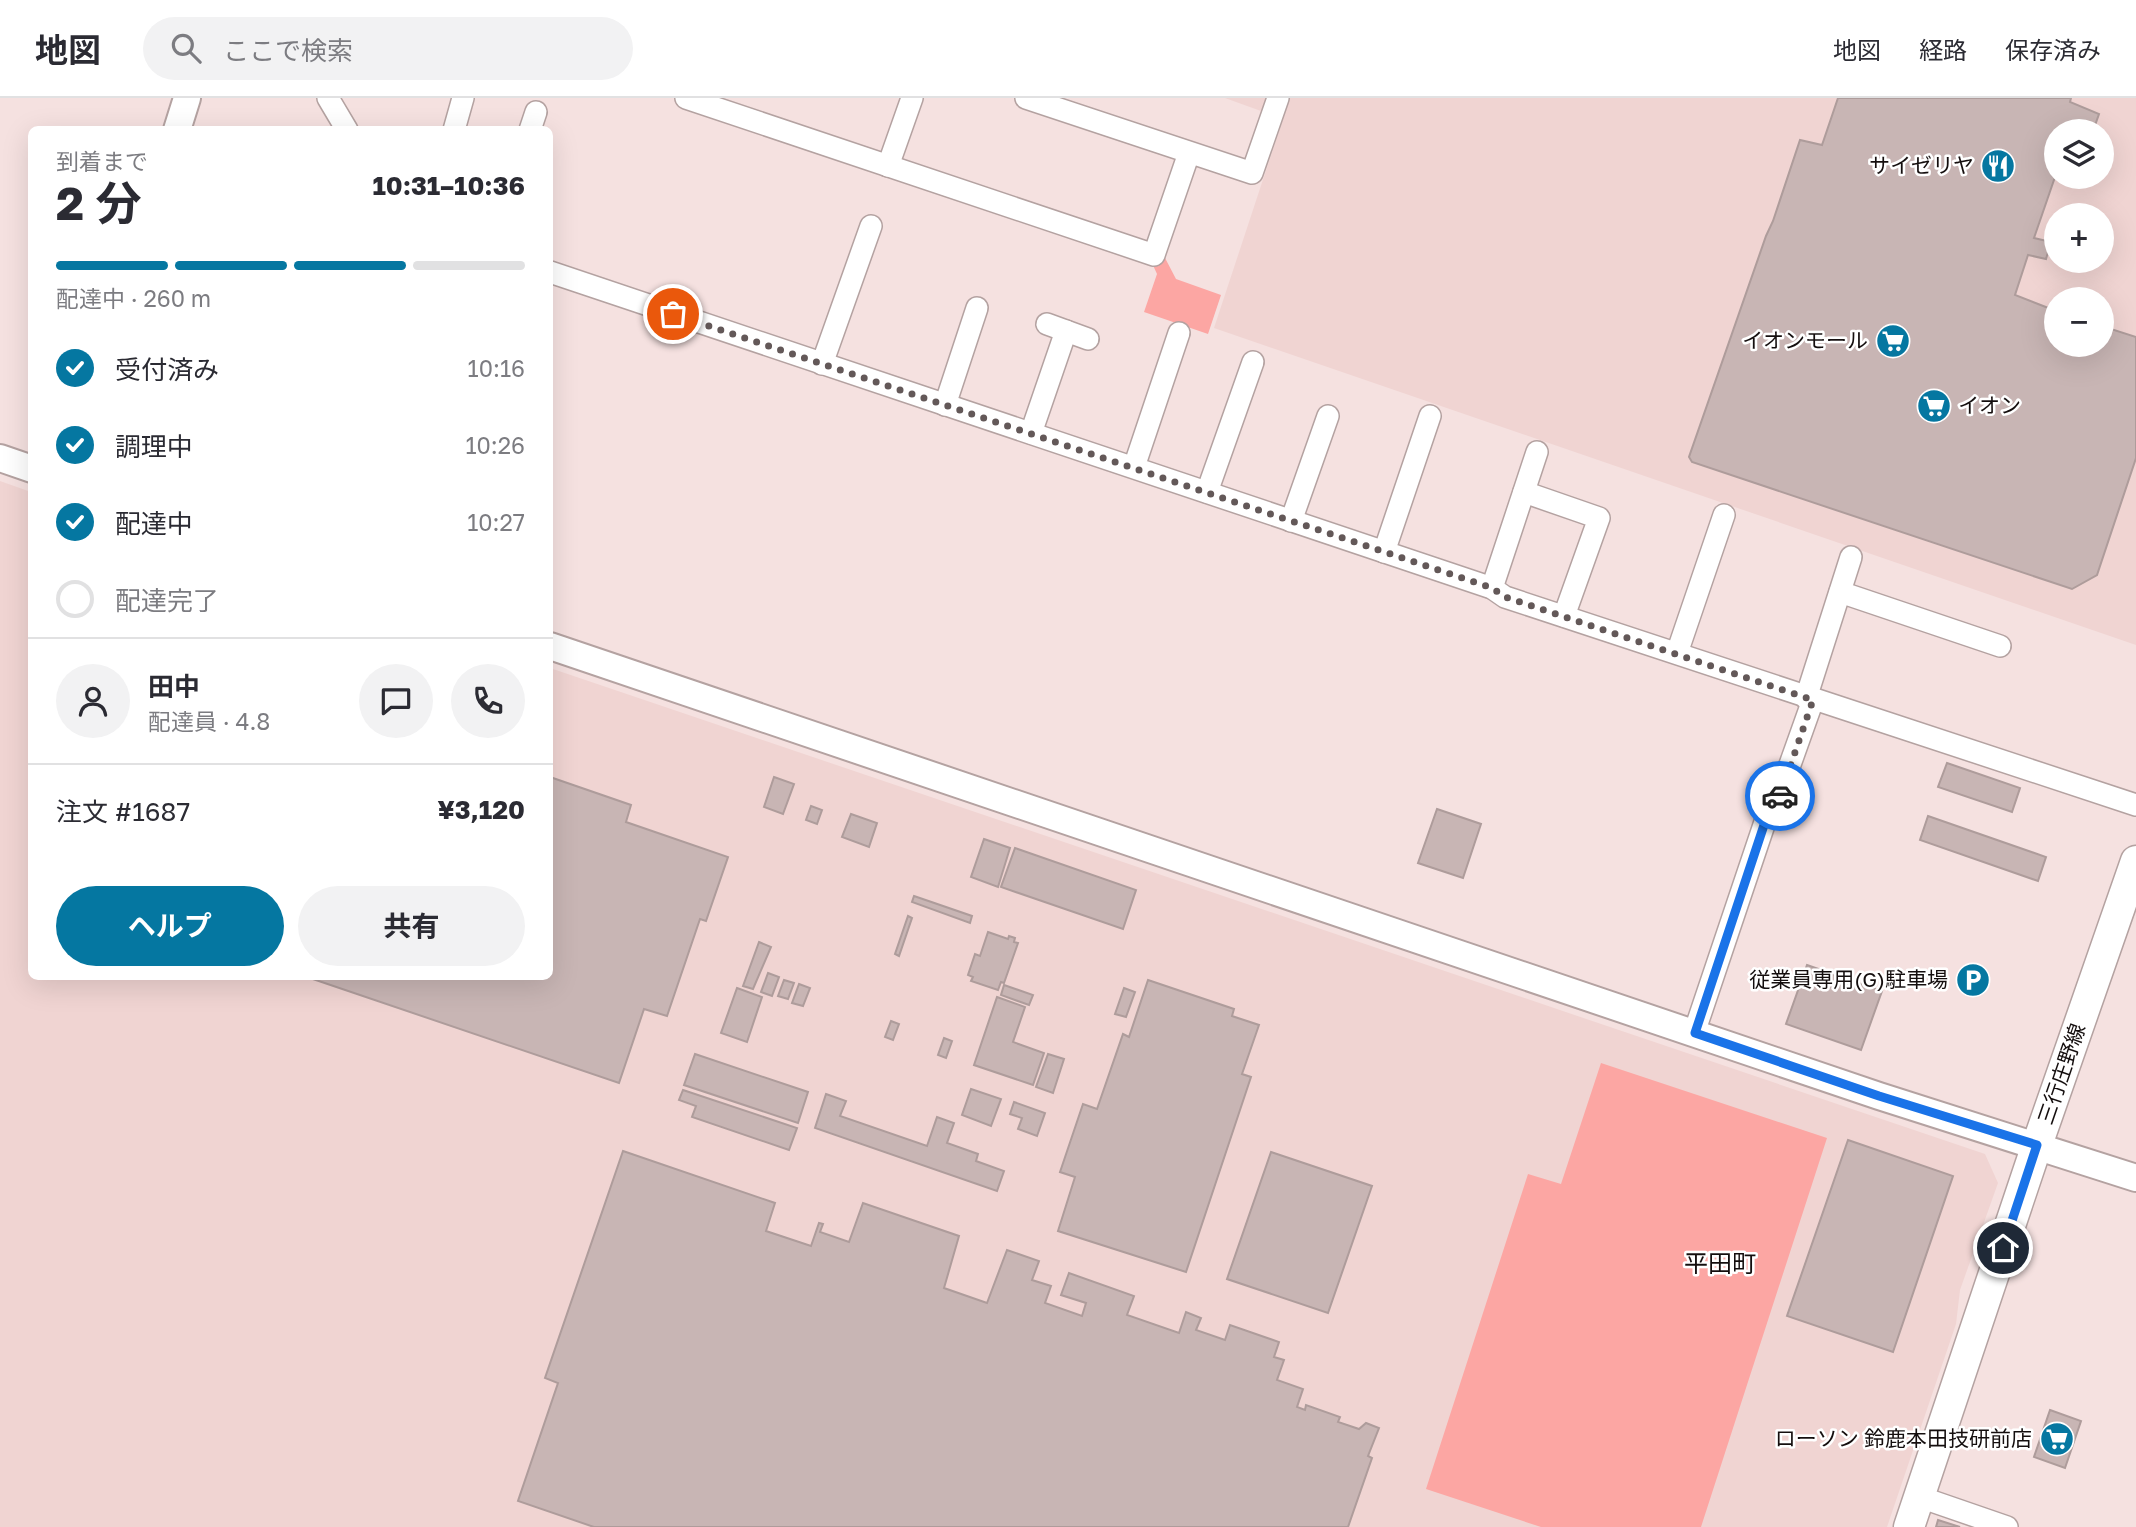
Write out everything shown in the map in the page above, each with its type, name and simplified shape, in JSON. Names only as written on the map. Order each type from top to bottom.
[{"type":"main road","name":"三行庄野線","points":[[1909,1527],[2136,861]]},
{"type":"street","points":[[178,126],[187,98]]},
{"type":"street","points":[[328,98],[345,126]]},
{"type":"street","points":[[455,126],[463,98]]},
{"type":"street","points":[[686,98],[1154,255],[1189,153]]},
{"type":"street","points":[[888,166],[912,98]]},
{"type":"street","points":[[1026,98],[1252,173],[1278,98]]},
{"type":"street","points":[[821,364],[871,226]]},
{"type":"street","points":[[553,273],[1492,588],[1505,597],[2136,805]]},
{"type":"street","points":[[944,405],[977,308]]},
{"type":"street","points":[[1031,433],[1056,327],[1087,339]]},
{"type":"street","points":[[1134,467],[1179,333]]},
{"type":"street","points":[[1207,492],[1253,362]]},
{"type":"street","points":[[1291,521],[1328,416]]},
{"type":"street","points":[[1384,552],[1430,416]]},
{"type":"street","points":[[1492,588],[1537,452]]},
{"type":"street","points":[[0,458],[28,468]]},
{"type":"street","points":[[1524,492],[1599,518],[1564,616]]},
{"type":"street","points":[[1677,653],[1724,515]]},
{"type":"street","points":[[1695,1033],[1770,807],[1777,802],[1852,556]]},
{"type":"street","points":[[1840,592],[2000,646]]},
{"type":"street","points":[[553,647],[1879,1096],[2136,1178]]},
{"type":"street","points":[[1920,1497],[2007,1527]]},
{"type":"shaded area","points":[[1225,98],[2136,98],[2136,645],[1214,328],[1283,119]]},
{"type":"shaded area","points":[[1164,256],[1176,279],[1221,295],[1208,334],[1144,312],[1157,274],[1152,263]]},
{"type":"shaded area","points":[[0,481],[28,491],[28,980],[553,980],[553,669],[1985,1154],[1998,1183],[1960,1290],[1956,1324],[1887,1527],[0,1527]]},
{"type":"shaded area","points":[[1601,1063],[1827,1138],[1701,1527],[1541,1527],[1426,1489],[1528,1174],[1561,1184]]},
{"type":"building","name":"イオンモール","points":[[1838,98],[2071,98],[2070,102],[2099,114],[2097,119],[2044,119],[2044,189],[2051,189],[2034,238],[2044,240],[2044,259],[2028,255],[2015,295],[2044,306],[2044,357],[2114,357],[2114,330],[2136,337],[2136,458],[2097,575],[2072,589],[1692,462],[1689,457],[1800,140],[1822,145]]},
{"type":"building","points":[[1947,763],[2020,788],[2012,812],[1938,787]]},
{"type":"building","points":[[774,777],[794,784],[783,814],[764,807]]},
{"type":"building","points":[[553,778],[631,805],[626,822],[728,857],[706,921],[700,919],[667,1016],[644,1009],[619,1083],[316,980],[553,980]]},
{"type":"building","points":[[811,806],[822,810],[817,824],[806,820]]},
{"type":"building","points":[[1437,809],[1481,824],[1463,878],[1418,863]]},
{"type":"building","points":[[851,814],[877,823],[869,847],[842,837]]},
{"type":"building","points":[[1928,816],[2046,857],[2038,881],[1920,840]]},
{"type":"building","points":[[984,839],[1010,848],[998,887],[971,877]]},
{"type":"building","points":[[1015,848],[1136,890],[1123,929],[1001,887]]},
{"type":"building","points":[[914,896],[972,916],[970,923],[912,902]]},
{"type":"building","points":[[908,916],[912,918],[899,956],[895,954]]},
{"type":"building","points":[[988,932],[1008,939],[1009,936],[1015,938],[1014,942],[1018,943],[1004,983],[1001,982],[998,990],[971,981],[973,977],[968,975],[975,954],[980,956]]},
{"type":"building","points":[[759,942],[771,947],[753,989],[743,986]]},
{"type":"building","points":[[1807,965],[1882,991],[1861,1050],[1786,1024]]},
{"type":"building","points":[[768,973],[779,977],[772,996],[761,992]]},
{"type":"building","points":[[784,980],[794,983],[788,999],[778,996]]},
{"type":"building","points":[[1148,980],[1234,1009],[1232,1016],[1259,1025],[1242,1074],[1251,1077],[1186,1272],[1058,1231],[1075,1177],[1060,1172],[1083,1104],[1097,1109],[1123,1034],[1129,1037]]},
{"type":"building","points":[[799,984],[810,988],[803,1006],[792,1003]]},
{"type":"building","points":[[1004,985],[1033,995],[1029,1005],[1001,995]]},
{"type":"building","points":[[737,988],[762,997],[747,1042],[721,1033]]},
{"type":"building","points":[[1124,988],[1135,992],[1126,1017],[1115,1014]]},
{"type":"building","points":[[997,997],[1025,1007],[1013,1042],[1044,1053],[1033,1085],[974,1065]]},
{"type":"building","points":[[891,1021],[899,1024],[893,1040],[885,1037]]},
{"type":"building","points":[[944,1038],[952,1041],[946,1058],[938,1055]]},
{"type":"building","points":[[695,1054],[808,1092],[798,1123],[684,1085]]},
{"type":"building","points":[[1048,1054],[1064,1059],[1053,1093],[1036,1087]]},
{"type":"building","points":[[971,1089],[1001,1099],[991,1126],[962,1115]]},
{"type":"building","points":[[683,1090],[797,1128],[789,1150],[692,1117],[696,1106],[679,1100]]},
{"type":"building","points":[[826,1094],[846,1101],[840,1116],[927,1146],[937,1117],[954,1123],[947,1143],[978,1154],[976,1161],[1004,1171],[997,1191],[815,1128]]},
{"type":"building","points":[[1014,1102],[1045,1113],[1037,1136],[1018,1129],[1022,1118],[1010,1114]]},
{"type":"building","points":[[1848,1140],[1953,1176],[1893,1352],[1787,1316]]},
{"type":"building","points":[[623,1151],[775,1203],[766,1231],[811,1246],[819,1223],[823,1224],[820,1232],[849,1242],[863,1203],[959,1236],[944,1288],[987,1303],[1007,1250],[1039,1261],[1032,1280],[1051,1286],[1045,1303],[1082,1316],[1086,1303],[1061,1295],[1069,1273],[1134,1296],[1127,1315],[1179,1333],[1186,1312],[1201,1318],[1196,1330],[1225,1340],[1230,1325],[1279,1342],[1274,1357],[1284,1360],[1277,1380],[1303,1389],[1297,1407],[1305,1410],[1306,1405],[1340,1417],[1338,1422],[1359,1429],[1366,1423],[1379,1428],[1368,1456],[1372,1458],[1348,1527],[594,1527],[518,1501],[558,1383],[545,1378]]},
{"type":"building","points":[[1271,1152],[1372,1186],[1328,1313],[1227,1279]]},
{"type":"building","name":"ローソン 鈴鹿本田技研前店","points":[[2050,1410],[2081,1421],[2065,1468],[2034,1457]]},
{"type":"building","points":[[1938,1520],[1960,1527],[1936,1527]]},
{"type":"way so far","points":[[673,314],[1492,588],[1505,597],[1813,700],[1780,796]]},
{"type":"place","name":"サイゼリヤ","points":[[1998,166]]},
{"type":"place","name":"イオンモール","points":[[1893,341]]},
{"type":"place","name":"イオン","points":[[1934,406]]},
{"type":"place","name":"従業員専用(G)駐車場","points":[[1973,980]]},
{"type":"place","name":"ローソン 鈴鹿本田技研前店","points":[[2057,1439]]},
{"type":"district","name":"平田町","points":[[1720,1264]]},
{"type":"route","points":[[1780,796],[1770,807],[1695,1033],[1879,1096],[2037,1145],[2003,1248]]}]
